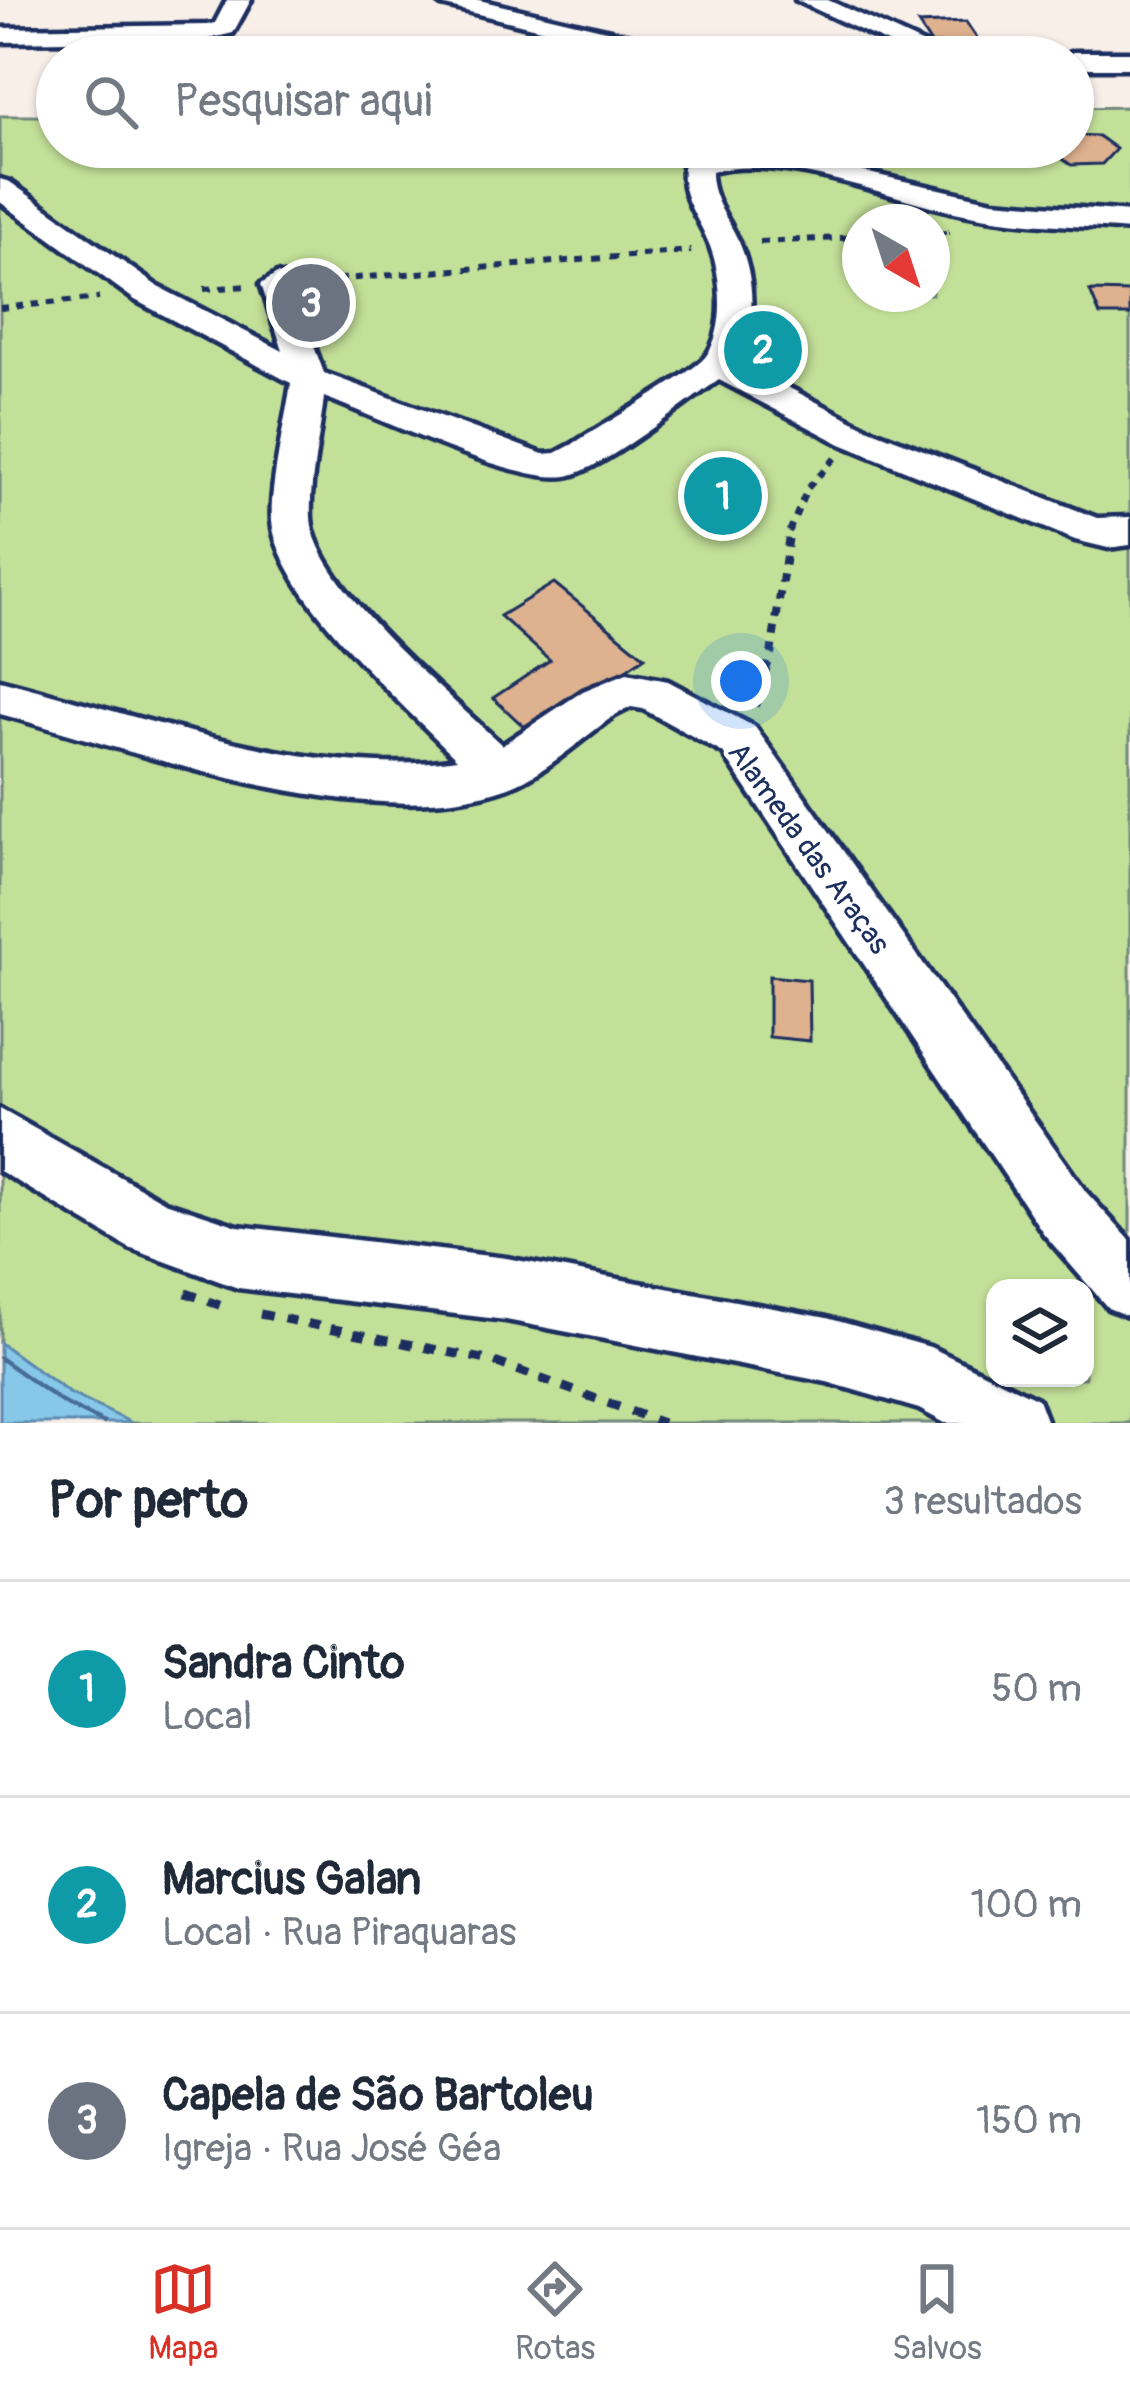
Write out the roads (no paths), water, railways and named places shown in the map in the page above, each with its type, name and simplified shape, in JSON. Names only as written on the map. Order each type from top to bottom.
[{"type":"street","points":[[0,35],[208,32],[224,28],[239,0]]},
{"type":"street","points":[[449,0],[599,36]]},
{"type":"street","points":[[808,0],[891,36]]},
{"type":"street","points":[[1094,60],[1130,60]]},
{"type":"street","points":[[0,188],[146,293],[308,380],[540,466],[564,465],[718,365],[730,349],[735,326],[727,248],[694,189],[697,168]]},
{"type":"street","points":[[804,168],[992,210],[1130,221]]},
{"type":"street","points":[[277,284],[308,380],[291,522],[311,569],[341,616],[499,771]]},
{"type":"street","points":[[718,365],[854,436],[1089,530],[1130,531]]},
{"type":"street","name":"Alameda das Araças","points":[[499,771],[598,704],[627,690],[652,693],[739,740],[1065,1213],[1130,1286]]},
{"type":"street","points":[[0,697],[305,777],[420,784],[499,771]]},
{"type":"street","points":[[0,1138],[150,1228],[238,1257],[506,1289],[827,1350],[930,1380],[1014,1423]]},
{"type":"water","points":[[0,1343],[69,1393],[132,1423],[0,1423]]},
{"type":"place","name":"Capela de São Bartoleu","points":[[311,303]]},
{"type":"place","name":"Marcius Galan","points":[[763,350]]},
{"type":"place","name":"Sandra Cinto","points":[[723,496]]}]
